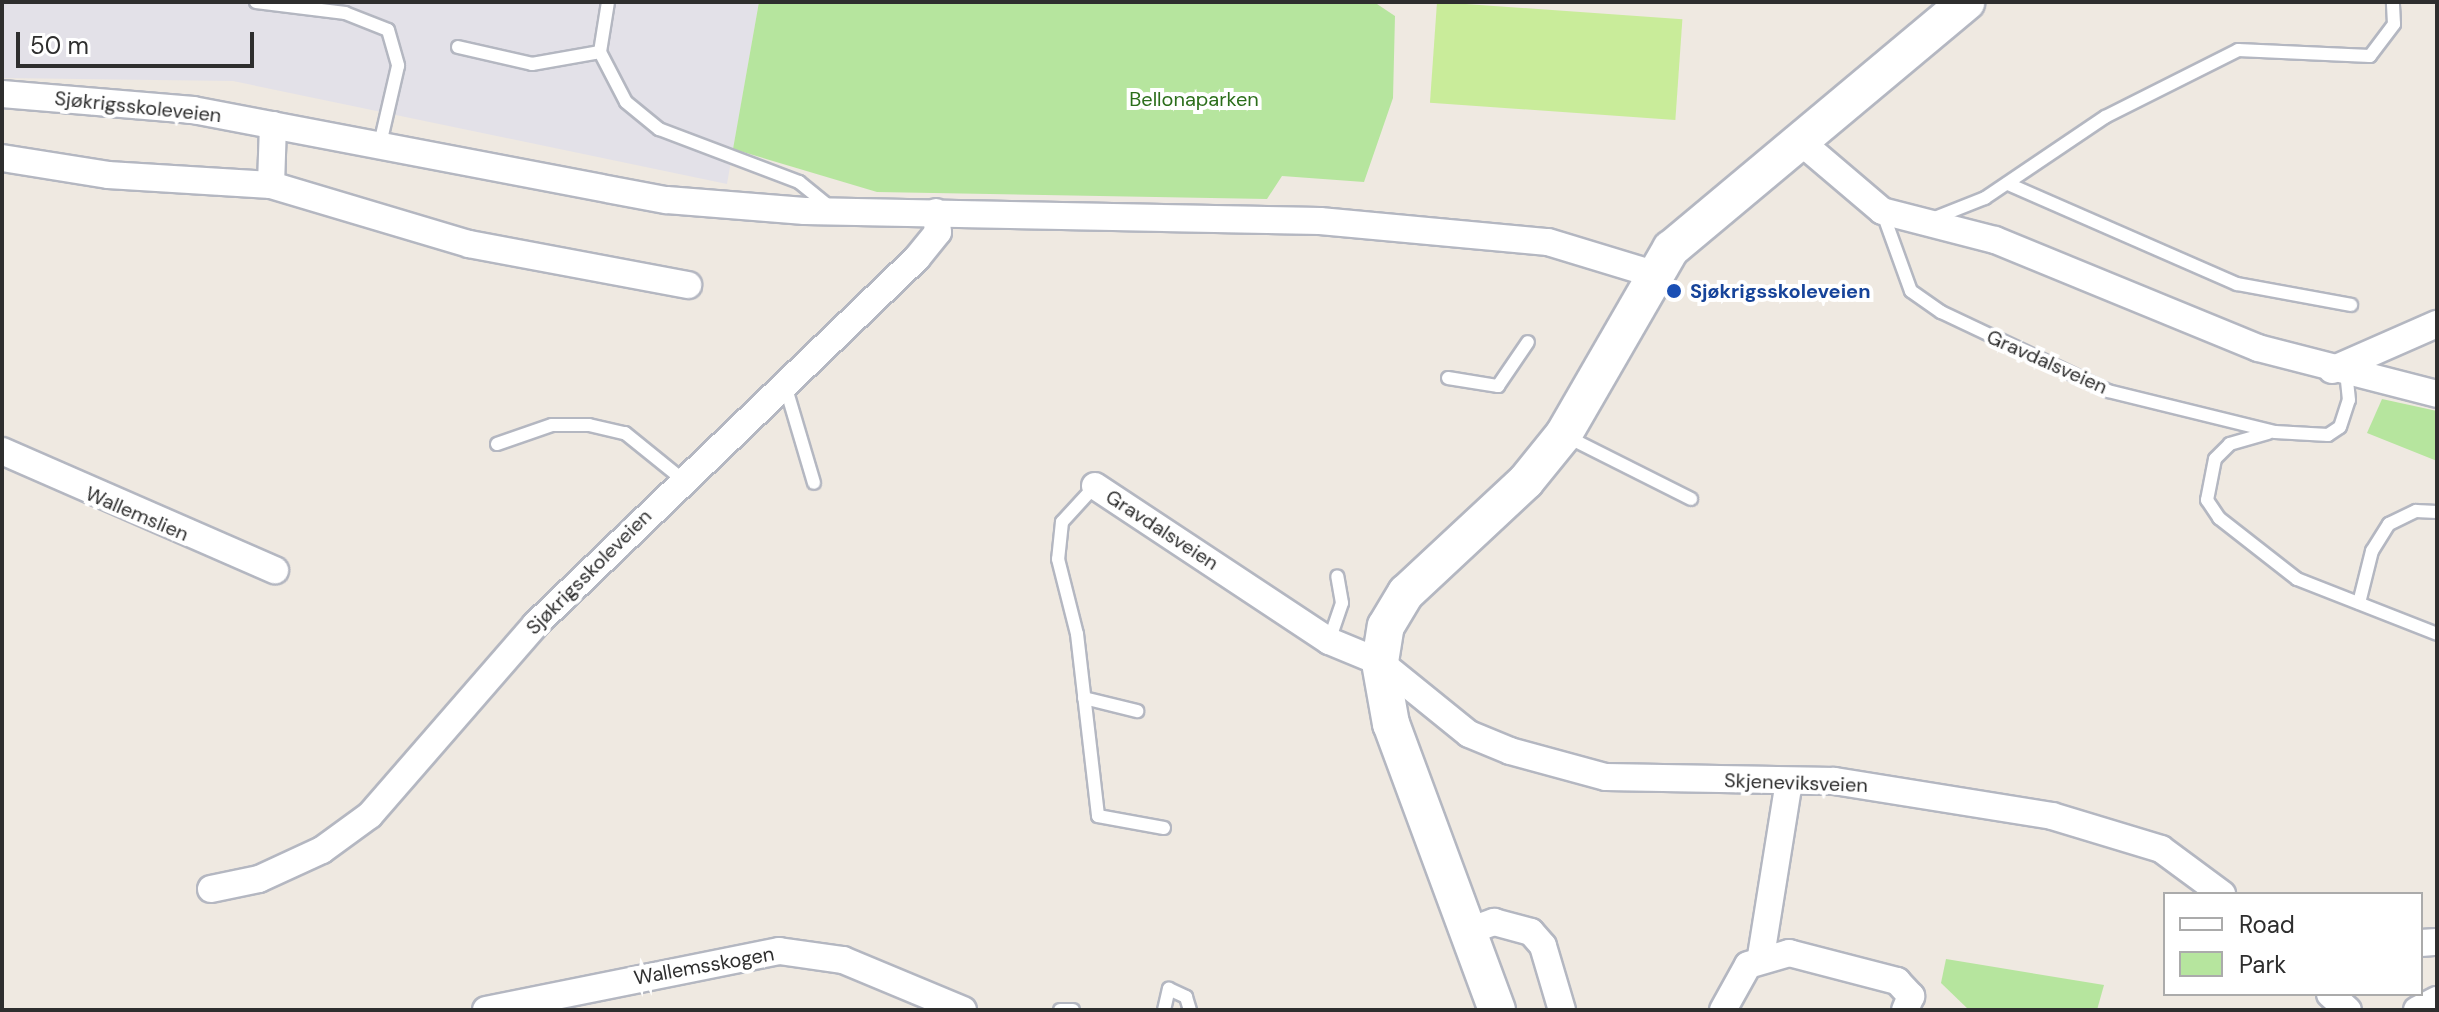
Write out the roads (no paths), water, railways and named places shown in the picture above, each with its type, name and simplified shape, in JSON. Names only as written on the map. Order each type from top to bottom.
[{"type":"main road","points":[[1497,1010],[1405,768],[1380,662],[1386,626],[1406,593],[1526,481],[1564,434],[1653,274],[1705,219],[1966,2]]},
{"type":"street","name":"Sjøkrigsskoleveien","points":[[2,94],[193,110],[667,200],[836,212],[1177,213],[1476,233],[1548,242],[1653,274]]},
{"type":"street","points":[[271,185],[273,125]]},
{"type":"street","name":"Gravdalsveien","points":[[1801,142],[1882,211],[1995,240],[2258,348],[2339,372],[2437,394]]},
{"type":"street","points":[[2,158],[108,175],[271,185],[469,244],[688,285]]},
{"type":"street","name":"Sjøkrigsskoleveien","points":[[211,889],[237,890],[322,850],[370,815],[535,625],[917,258],[938,232],[936,212]]},
{"type":"street","points":[[2339,372],[2437,324]]},
{"type":"street","name":"Wallemslien","points":[[2,451],[275,570]]},
{"type":"street","name":"Gravdalsveien","points":[[1095,486],[1329,641],[1380,662]]},
{"type":"street","name":"Skjeneviksveien","points":[[1380,662],[1469,734],[1554,767],[1650,780],[1789,781],[1903,789],[2117,832],[2161,849],[2219,892]]},
{"type":"street","points":[[1723,1010],[1741,975],[1761,956],[1789,781]]},
{"type":"street","points":[[1469,931],[1494,922],[1531,932],[1562,1010]]},
{"type":"street","name":"Wallemsskogen","points":[[486,1010],[779,951],[843,960],[963,1010]]},
{"type":"street","points":[[1761,956],[1810,956],[1884,976],[1908,989],[1905,1010]]},
{"type":"street","points":[[2332,996],[2348,1010]]},
{"type":"street","points":[[2417,1010],[2437,1000]]},
{"type":"lane","points":[[256,2],[345,13],[388,30],[398,66],[380,144]]},
{"type":"lane","points":[[608,2],[600,52],[614,90],[659,129],[799,182],[836,212]]},
{"type":"lane","points":[[1926,223],[2008,184],[2105,117],[2238,50],[2370,56],[2394,24],[2393,2]]},
{"type":"lane","points":[[458,47],[532,64],[600,52]]},
{"type":"lane","points":[[2008,184],[2237,284],[2351,305]]},
{"type":"lane","name":"Gravdalsveien","points":[[1882,211],[1911,291],[1941,312],[2108,391],[2275,432],[2328,435],[2340,427],[2349,400],[2339,372]]},
{"type":"lane","points":[[1448,378],[1498,386],[1528,342]]},
{"type":"lane","points":[[785,385],[814,483]]},
{"type":"lane","points":[[497,444],[552,425],[589,425],[625,433],[679,484],[689,476]]},
{"type":"lane","name":"Gravdalsveien","points":[[2275,432],[2230,444],[2215,459],[2207,500],[2219,518],[2297,579],[2437,634]]},
{"type":"lane","points":[[1564,434],[1691,499]]},
{"type":"lane","name":"Gravdalsveien","points":[[1095,486],[1069,510],[1059,542],[1084,698],[1098,816],[1164,828]]},
{"type":"lane","points":[[2359,603],[2383,530],[2403,514],[2437,512]]},
{"type":"lane","points":[[1329,641],[1342,603],[1337,576]]},
{"type":"lane","points":[[1084,698],[1137,711]]},
{"type":"lane","points":[[1164,1010],[1169,989],[1186,997],[1190,1010]]},
{"type":"lane","points":[[1060,1010],[1073,1010]]},
{"type":"place","name":"Sjøkrigsskoleveien","points":[[1674,291]]},
{"type":"park label","name":"Bellonaparken","points":[[1194,99]]}]
